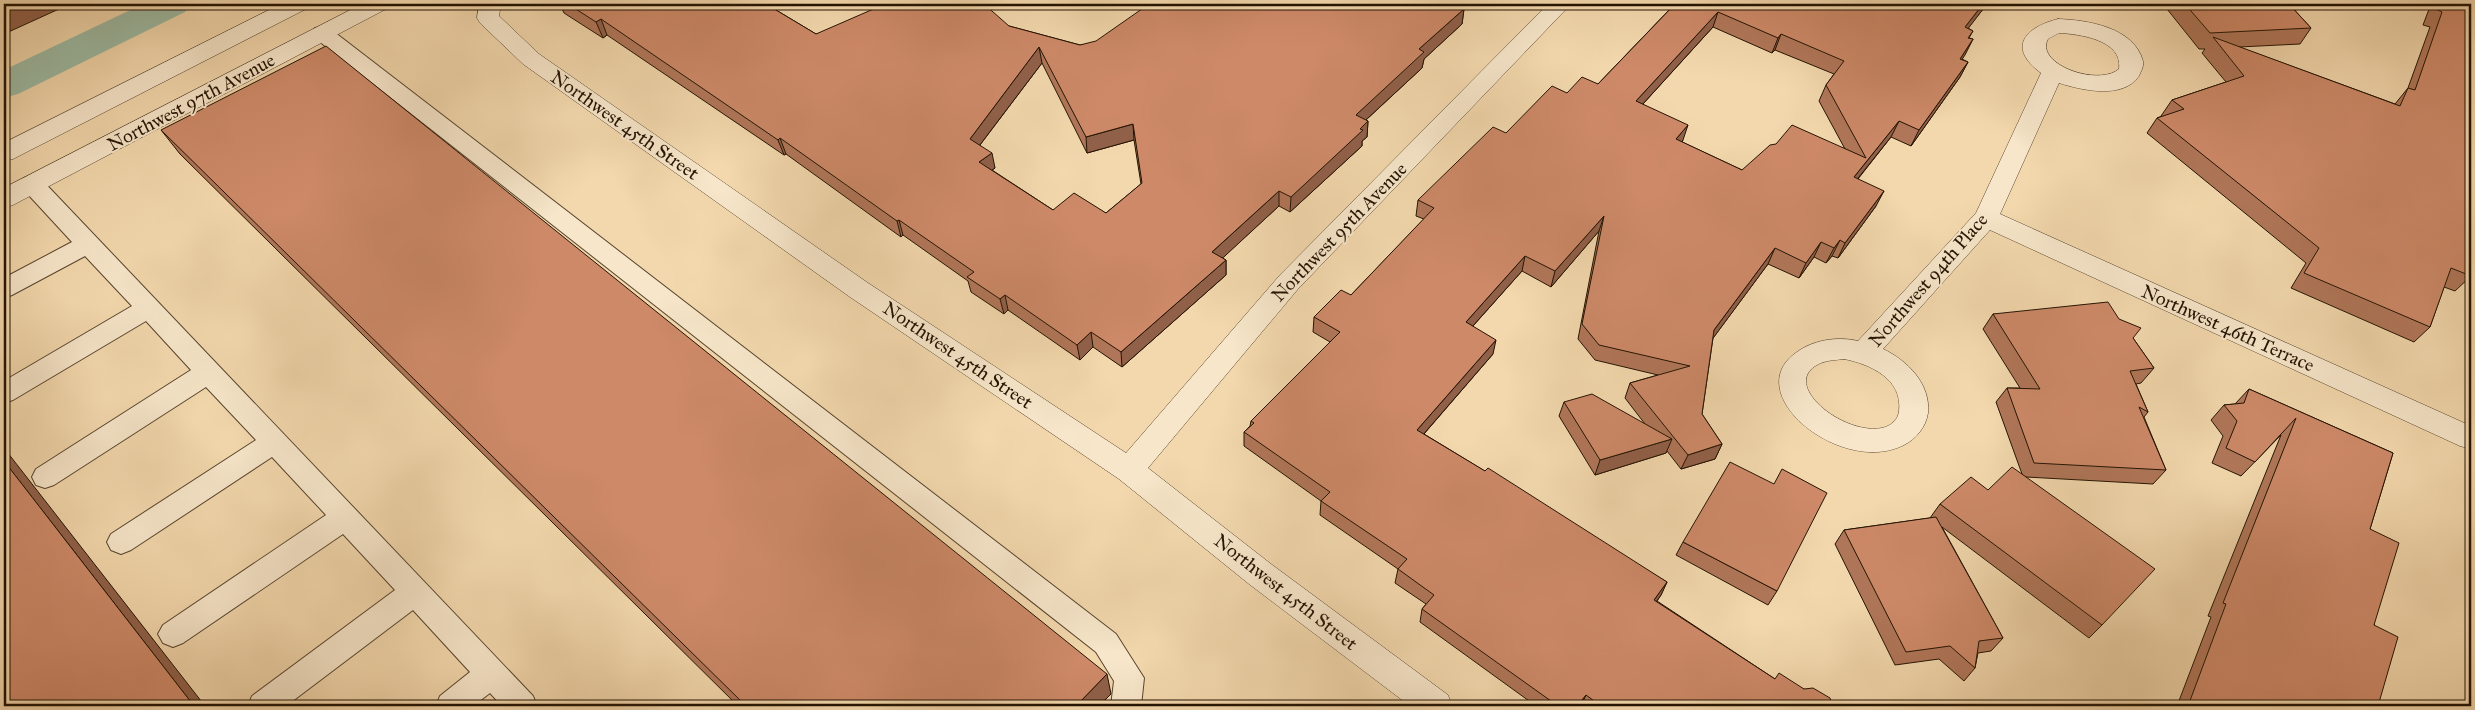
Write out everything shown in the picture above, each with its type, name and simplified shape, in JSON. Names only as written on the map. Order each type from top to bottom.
[{"type":"street","name":"Northwest 97th Avenue","points":[[4,153],[298,4]]},
{"type":"street","name":"Northwest 97th Avenue","points":[[4,199],[378,4]]},
{"type":"street","name":"Northwest 45th Street","points":[[490,4],[488,18],[531,59],[859,290],[1129,470],[1260,574],[1436,706]]},
{"type":"street","name":"Northwest 95th Avenue","points":[[1129,470],[1289,282],[1560,4]]},
{"type":"street","name":"Northwest 94th Place","points":[[1864,352],[1986,218],[2053,71]]},
{"type":"street","name":"Northwest 46th Terrace","points":[[1986,218],[2471,440]]},
{"type":"lane","points":[[322,33],[1106,643],[1129,678],[1126,706]]},
{"type":"lane","points":[[32,184],[522,706]]},
{"type":"lane","points":[[4,289],[88,244]]},
{"type":"lane","points":[[4,393],[148,308]]},
{"type":"lane","points":[[45,477],[208,372]]},
{"type":"lane","points":[[121,542],[274,442]]},
{"type":"lane","points":[[173,634],[345,517]]},
{"type":"lane","points":[[263,706],[415,592]]},
{"type":"lane","points":[[452,706],[491,673]]},
{"type":"building","points":[[568,4],[766,4],[816,34],[885,4],[984,4],[1009,26],[1080,45],[1096,41],[1149,4],[1453,4],[1464,9],[1419,49],[1424,52],[1356,115],[1368,121],[1360,129],[1363,130],[1291,197],[1279,191],[1212,252],[1226,260],[1121,352],[1091,332],[1077,345],[1005,295],[1000,299],[967,277],[974,272],[899,220],[897,221],[780,138],[778,140],[601,19],[596,22]],"holes":[[[1039,47],[1086,137],[1133,124],[1142,183],[1106,213],[1074,193],[1053,210],[979,162],[992,153],[970,139]]]},
{"type":"building","points":[[1675,4],[1983,4],[1965,27],[1973,31],[1968,38],[1973,39],[1960,59],[1968,62],[1919,130],[1899,121],[1854,177],[1884,191],[1845,243],[1840,240],[1834,248],[1821,242],[1806,263],[1775,248],[1714,330],[1702,414],[1722,444],[1688,455],[1630,383],[1690,366],[1599,345],[1582,324],[1604,216],[1555,271],[1525,256],[1466,322],[1496,340],[1417,430],[1485,471],[1488,468],[1667,582],[1654,600],[1775,679],[1779,673],[1804,689],[1813,688],[1830,698],[1833,706],[1601,706],[1586,695],[1577,706],[1558,706],[1422,609],[1434,595],[1398,569],[1407,559],[1321,501],[1330,492],[1244,432],[1254,423],[1251,421],[1340,332],[1314,317],[1341,290],[1351,295],[1434,208],[1418,200],[1493,127],[1506,133],[1552,86],[1567,93],[1582,77],[1598,84]],"holes":[[[1718,12],[1778,38],[1781,34],[1844,61],[1826,85],[1866,158],[1792,125],[1776,144],[1770,145],[1742,170],[1676,139],[1688,125],[1636,101]]]},
{"type":"building","points":[[2185,4],[2289,4],[2311,28],[2210,33]]},
{"type":"building","points":[[2438,4],[2471,4],[2471,276],[2451,268],[2430,327],[2304,273],[2319,248],[2157,118],[2184,109],[2172,100],[2244,76],[2213,37],[2400,106],[2408,88],[2415,90],[2442,12],[2436,9]]},
{"type":"building","points":[[326,46],[1107,674],[1076,706],[746,706],[161,130]]},
{"type":"building","points":[[2108,302],[2119,319],[2141,328],[2133,338],[2154,368],[2130,371],[2148,412],[2139,407],[2166,470],[2034,463],[2007,388],[2040,389],[1993,314]]},
{"type":"building","points":[[2249,389],[2393,453],[2370,529],[2399,543],[2374,625],[2398,637],[2378,706],[2188,706],[2226,604],[2223,603],[2296,418],[2255,462],[2226,448],[2237,421],[2224,405],[2244,403]]},
{"type":"building","points":[[1592,394],[1672,439],[1600,460],[1564,402]]},
{"type":"building","points":[[4,461],[194,706],[4,706]]},
{"type":"building","points":[[1730,462],[1774,484],[1782,469],[1827,493],[1777,591],[1683,542]]},
{"type":"building","points":[[2012,467],[2155,569],[2102,625],[1940,504],[1971,477],[1988,490]]},
{"type":"building","points":[[1936,517],[2003,638],[1979,641],[1975,668],[1950,646],[1906,652],[1844,530]]},
{"type":"waterway","points":[[4,85],[172,4]]}]
